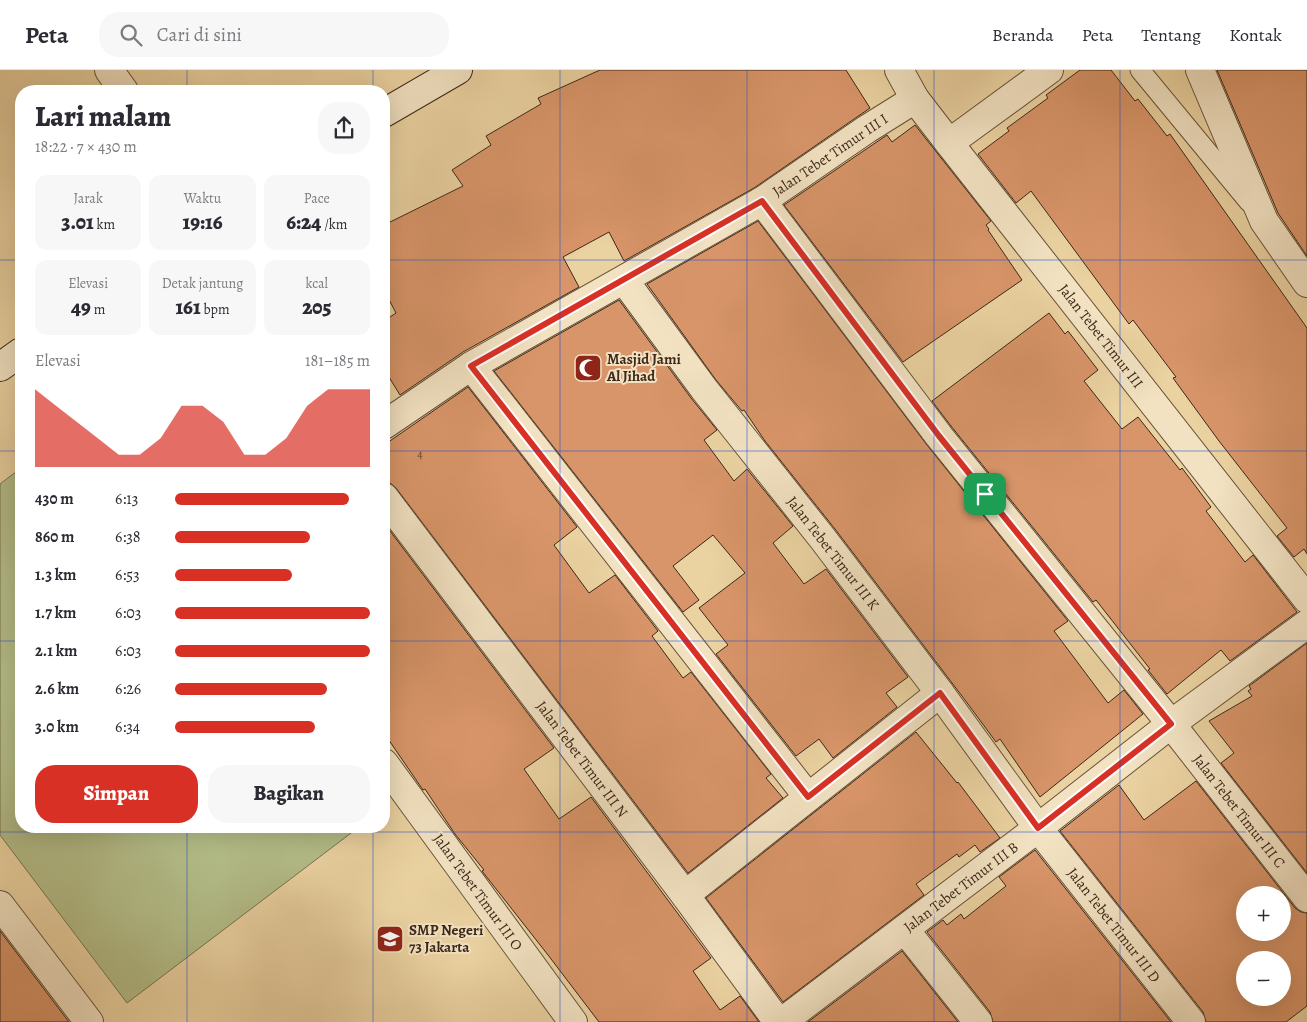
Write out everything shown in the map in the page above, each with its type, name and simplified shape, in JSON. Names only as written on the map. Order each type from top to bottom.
[{"type":"street","points":[[109,70],[120,85]]},
{"type":"street","points":[[390,110],[458,70]]},
{"type":"street","name":"Jalan Tebet Timur III","points":[[898,70],[915,99],[949,143],[1307,599]]},
{"type":"street","points":[[949,143],[1048,70]]},
{"type":"street","points":[[1200,70],[1264,221],[1307,283]]},
{"type":"street","name":"Jalan Tebet Timur III I","points":[[390,421],[471,366],[762,201],[915,99]]},
{"type":"street","name":"Jalan Tebet Timur III C","points":[[762,201],[939,436],[1171,724],[1307,898]]},
{"type":"street","name":"Jalan Tebet Timur III K","points":[[624,280],[704,390],[823,539],[940,693],[1038,828]]},
{"type":"street","points":[[0,367],[15,356]]},
{"type":"street","points":[[471,366],[808,797]]},
{"type":"street","name":"Jalan Tebet Timur III N","points":[[390,505],[685,895],[778,1022]]},
{"type":"street","name":"Jalan Tebet Timur III B","points":[[782,1022],[905,930],[1171,724],[1307,624]]},
{"type":"street","points":[[685,895],[940,693]]},
{"type":"street","name":"Jalan Tebet Timur III O","points":[[390,771],[573,1022]]},
{"type":"street","name":"Jalan Tebet Timur III D","points":[[1038,828],[1191,1022]]},
{"type":"street","points":[[0,905],[89,1022]]},
{"type":"street","points":[[905,930],[978,1022]]},
{"type":"lane","points":[[1140,70],[1264,221]]},
{"type":"green space","points":[[15,473],[15,833],[351,833],[127,1003],[0,835],[0,484]]},
{"type":"building","points":[[600,70],[846,70],[870,108],[754,188],[624,261],[609,232],[563,257],[579,287],[463,352],[400,395],[390,379],[390,317],[396,313],[390,302],[390,222],[463,186],[452,170],[491,145],[486,136],[541,104],[538,98]]},
{"type":"building","points":[[1080,70],[1111,70],[1135,101],[1138,99],[1167,136],[1170,134],[1307,328],[1307,554],[1304,549],[1294,557],[1277,536],[1287,528],[1219,441],[1173,378],[1176,377],[1133,320],[1129,324],[1031,191],[1016,203],[978,154],[1009,131],[1007,128],[1048,98],[1046,95]]},
{"type":"building","points":[[1217,70],[1307,70],[1307,256],[1278,213]]},
{"type":"building","points":[[915,125],[991,221],[986,225],[988,230],[1022,280],[903,362],[784,205],[887,135],[892,142]]},
{"type":"building","points":[[758,221],[927,445],[1068,621],[1054,631],[1108,703],[1124,690],[1143,714],[1040,797],[1000,739],[996,742],[835,529],[765,441],[744,410],[742,411],[716,380],[647,284]]},
{"type":"building","points":[[619,300],[717,430],[704,440],[734,481],[747,469],[793,526],[773,543],[804,584],[826,569],[908,677],[886,693],[897,707],[833,758],[819,739],[796,756],[716,654],[728,645],[699,608],[745,573],[713,535],[673,566],[699,600],[683,612],[494,371]]},
{"type":"building","points":[[1049,313],[1065,334],[1068,331],[1098,370],[1084,381],[1122,429],[1138,417],[1180,470],[1182,468],[1211,507],[1206,511],[1245,562],[1253,555],[1297,612],[1230,661],[1221,650],[1167,694],[1148,670],[1150,669],[1096,600],[1093,602],[932,401]]},
{"type":"building","points":[[468,387],[577,527],[554,545],[589,593],[615,575],[658,631],[652,636],[683,678],[691,672],[771,774],[766,778],[783,798],[688,873],[396,488],[390,483],[390,441]]},
{"type":"building","points":[[390,531],[554,748],[524,769],[559,819],[591,797],[711,958],[693,971],[720,1010],[740,996],[759,1022],[599,1022],[482,871],[484,870],[455,834],[425,789],[423,790],[390,742]]},
{"type":"building","points":[[1307,643],[1307,873],[1221,763],[1234,753],[1209,721],[1252,696],[1248,691],[1251,689],[1249,686]]},
{"type":"building","points":[[916,732],[958,782],[1000,838],[980,852],[975,845],[959,857],[957,854],[916,884],[924,895],[783,1002],[706,898]]},
{"type":"building","points":[[1196,781],[1278,886],[1236,886],[1236,941],[1291,941],[1291,903],[1301,912],[1307,913],[1307,1006],[1286,1022],[1206,1022],[1203,1012],[1060,831],[1119,785],[1144,820]]},
{"type":"building","points":[[1035,850],[1171,1022],[993,1022],[990,1012],[927,932],[943,920],[947,925],[961,914],[964,919],[1006,886],[999,877]]},
{"type":"building","points":[[0,931],[69,1022],[0,1022]]},
{"type":"building","points":[[902,951],[958,1022],[808,1022]]},
{"type":"place","name":"Masjid Jami Al Jihad","points":[[588,368]]},
{"type":"place","name":"SMP Negeri 73 Jakarta","points":[[390,939]]},
{"type":"route","points":[[762,201],[985,494],[1171,724],[1038,828],[940,693],[808,797],[471,366],[762,201]]}]
